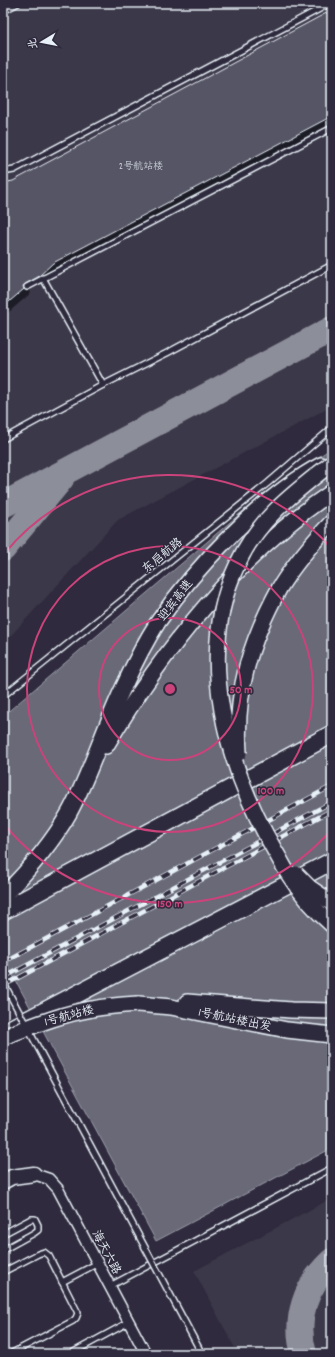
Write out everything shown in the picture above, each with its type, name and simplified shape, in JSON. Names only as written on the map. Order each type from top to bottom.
[{"type":"highway","points":[[3,911],[332,734]]},
{"type":"highway","points":[[3,1033],[332,861]]},
{"type":"main road","name":"迎宾高速","points":[[81,790],[104,731],[124,686],[158,622],[201,567],[243,524],[310,471],[332,460]]},
{"type":"main road","points":[[332,463],[290,496],[260,527],[238,562],[227,588],[221,614],[218,643],[220,696],[234,760],[251,803],[262,829],[288,875],[316,911],[332,925]]},
{"type":"main road","name":"迎宾高速","points":[[3,896],[39,858],[54,838],[120,722],[142,688],[163,660],[213,599],[246,563],[268,542],[332,492]]},
{"type":"main road","points":[[251,803],[243,778],[238,730],[242,684],[251,648],[269,607],[284,581],[318,537],[332,522]]},
{"type":"main road","points":[[276,853],[310,888],[332,903]]},
{"type":"main road","points":[[138,1004],[203,1002],[291,1010],[332,1011]]},
{"type":"main road","name":"1号航站楼出发","points":[[138,1004],[171,1007],[288,1030],[332,1035]]},
{"type":"main road","name":"1号航站楼","points":[[3,1037],[68,1014],[90,1009],[138,1004]]},
{"type":"street","name":"海天六路","points":[[34,1174],[48,1179],[58,1189],[146,1354]]},
{"type":"street","points":[[3,1182],[12,1177],[34,1174]]},
{"type":"lane","points":[[3,11],[18,3]]},
{"type":"lane","points":[[3,172],[14,170],[331,3]]},
{"type":"lane","points":[[27,287],[332,128]]},
{"type":"lane","points":[[3,439],[332,265]]},
{"type":"lane","points":[[43,278],[103,385]]},
{"type":"lane","name":"东启航路","points":[[3,696],[268,483],[332,428]]},
{"type":"lane","points":[[3,982],[202,1354]]},
{"type":"lane","points":[[110,1286],[332,1168]]},
{"type":"lane","points":[[3,1234],[31,1219],[35,1219],[38,1225],[38,1230],[34,1233],[3,1250]]},
{"type":"lane","points":[[3,1272],[44,1252],[49,1256],[78,1313],[76,1318],[10,1354]]},
{"type":"lane","points":[[62,1282],[98,1263]]},
{"type":"lane","points":[[70,1354],[129,1322]]},
{"type":"shaded area","points":[[3,3],[332,3],[332,406],[118,520],[3,644]]},
{"type":"shaded area","points":[[332,1198],[332,1354],[238,1354],[194,1271]]},
{"type":"water","points":[[332,448],[332,1148],[156,1241],[3,957],[3,716],[263,494]]},
{"type":"building","points":[[332,10],[332,116],[53,263],[38,277],[25,284],[23,286],[24,289],[3,307],[3,183],[13,181]]},
{"type":"taxiway","points":[[3,505],[332,329]]},
{"type":"taxiway","points":[[3,549],[61,479]]},
{"type":"taxiway","points":[[304,1354],[300,1328],[304,1304],[315,1281],[332,1261]]},
{"type":"railway","points":[[3,962],[332,786]]},
{"type":"railway","points":[[3,978],[332,802]]},
{"type":"railway","points":[[3,986],[332,810]]}]
